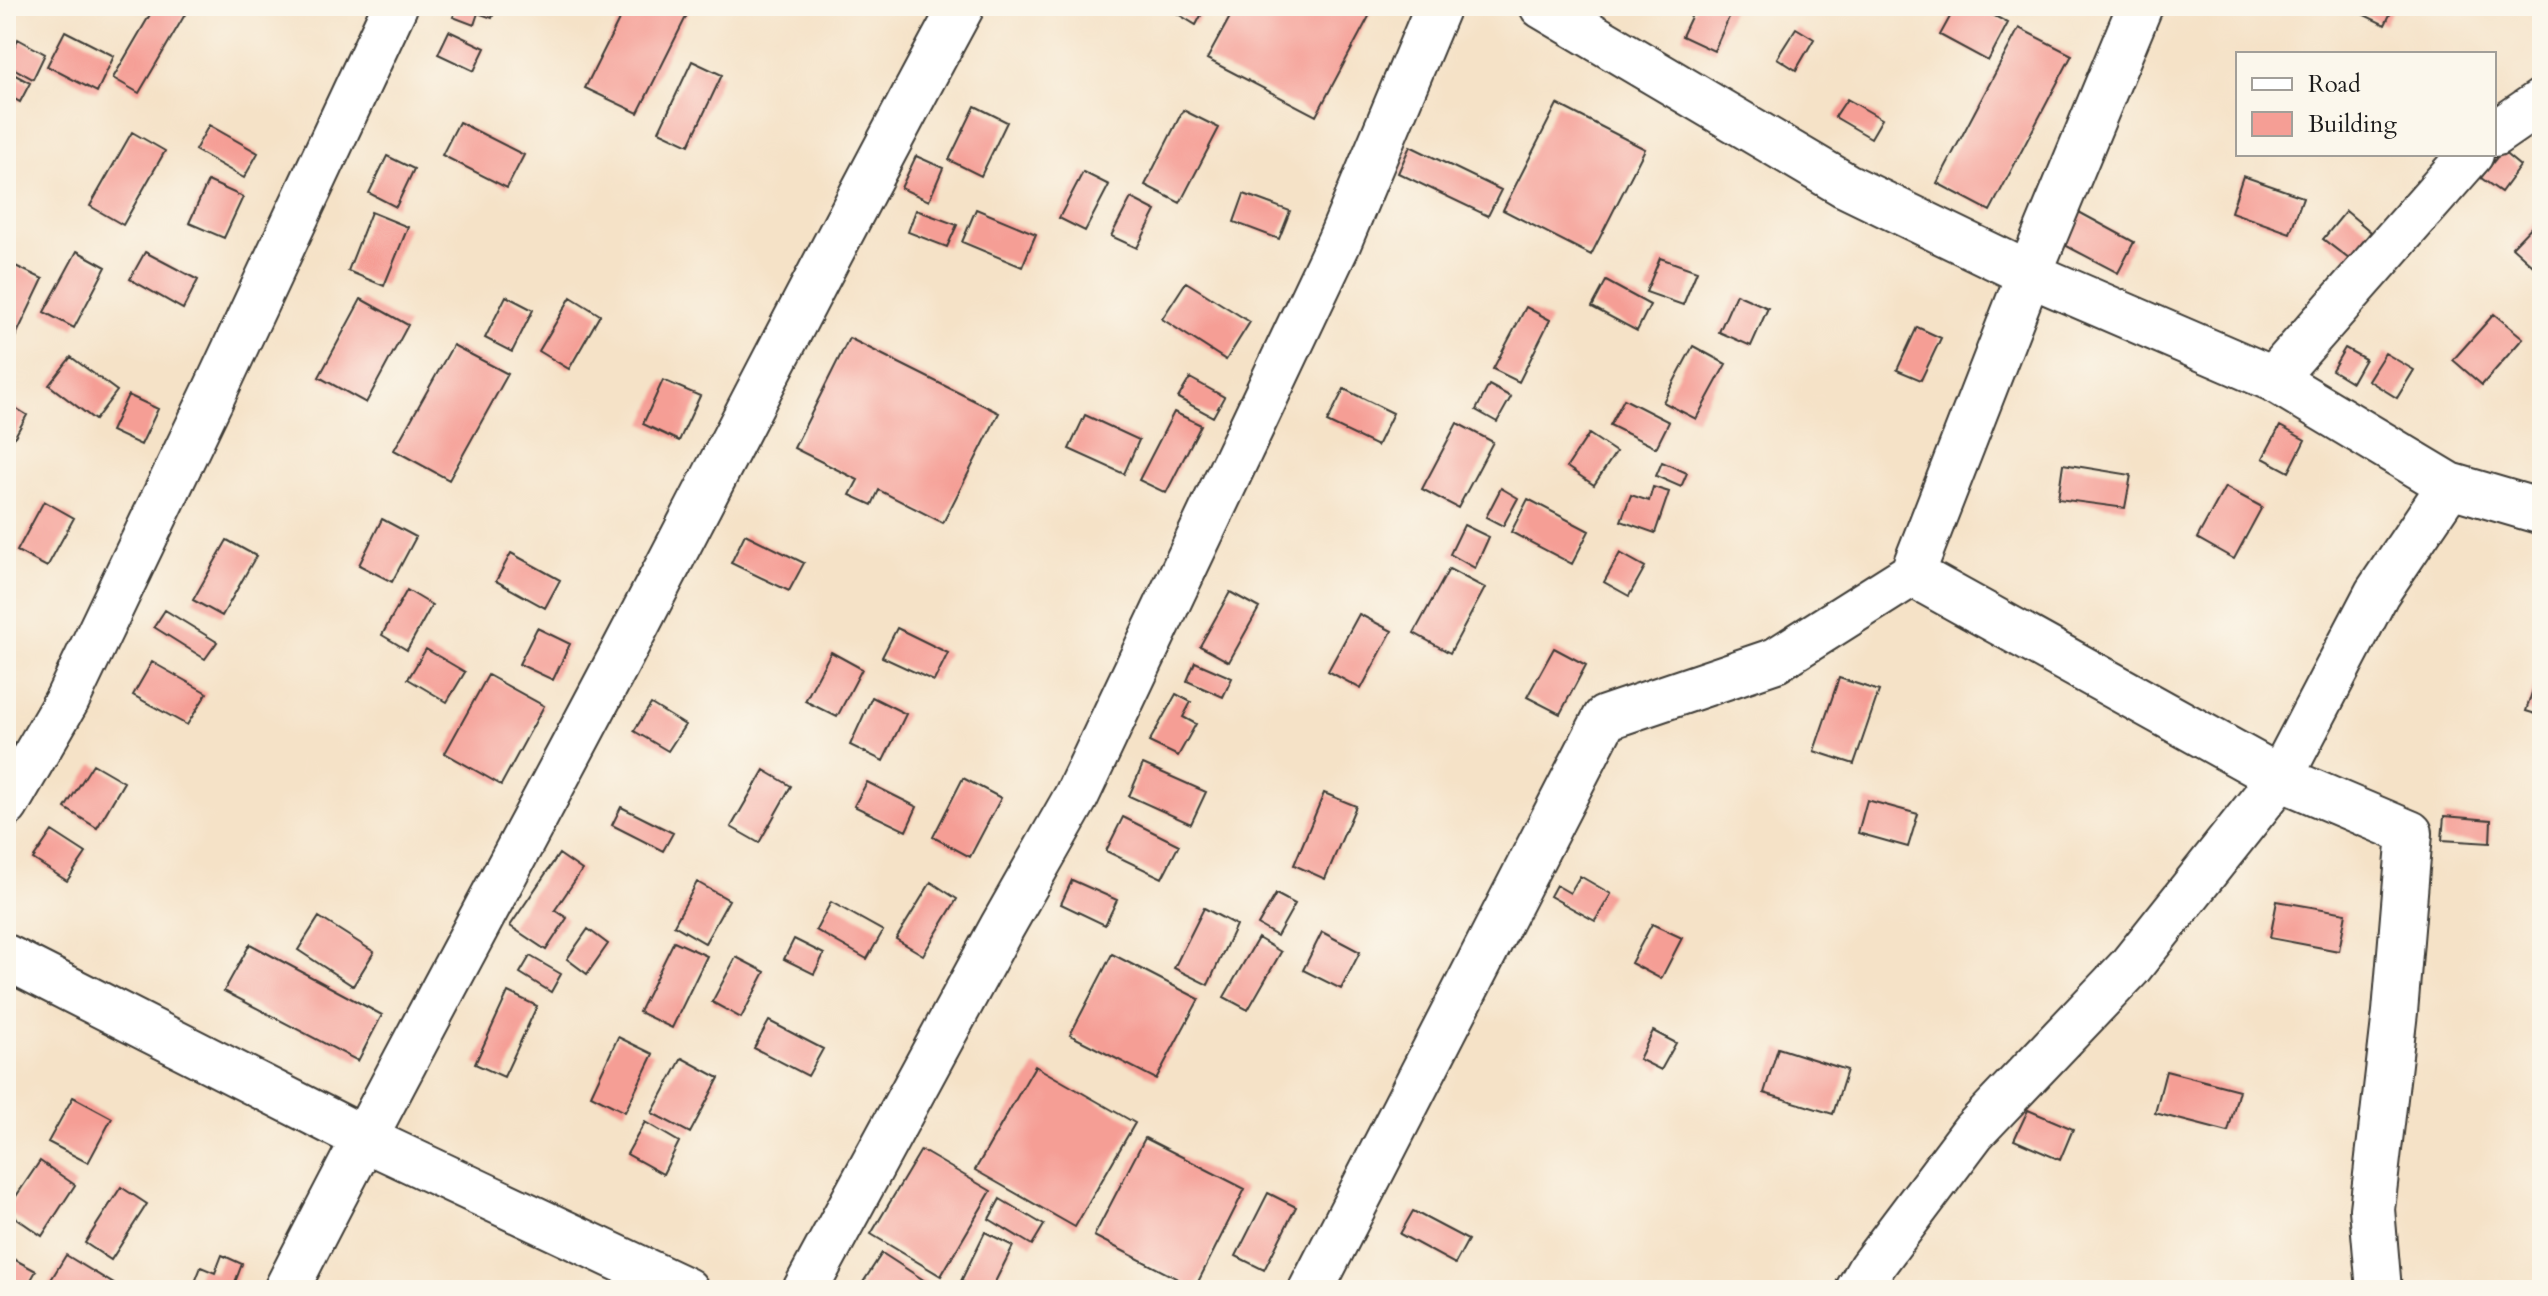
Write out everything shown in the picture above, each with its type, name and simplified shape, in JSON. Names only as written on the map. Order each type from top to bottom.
[{"type":"street","points":[[6,805],[73,686],[395,6]]},
{"type":"street","points":[[286,1290],[363,1138],[623,652],[868,179],[962,6]]},
{"type":"street","points":[[805,1290],[1076,797],[1339,242],[1438,6]]},
{"type":"street","points":[[1542,6],[1845,185],[2029,274],[2273,379],[2450,485],[2542,512]]},
{"type":"street","points":[[1311,1290],[1605,718],[1776,660],[1912,574],[2029,274],[2140,6]]},
{"type":"street","points":[[2496,133],[2542,101]]},
{"type":"street","points":[[2273,379],[2469,156]]},
{"type":"street","points":[[1858,1290],[1870,1269],[1973,1132],[2129,968],[2280,778],[2377,593],[2450,485]]},
{"type":"street","points":[[1912,574],[2280,778],[2410,833],[2395,1012],[2372,1209],[2379,1290]]},
{"type":"street","points":[[6,957],[363,1138],[686,1290]]},
{"type":"building","points":[[155,6],[190,6],[139,93],[113,78]]},
{"type":"building","points":[[458,6],[497,6],[492,18],[478,13],[474,25],[453,17]]},
{"type":"building","points":[[626,6],[680,6],[689,11],[638,113],[585,88]]},
{"type":"building","points":[[1165,6],[1206,6],[1196,25]]},
{"type":"building","points":[[1236,6],[1367,6],[1373,9],[1316,116],[1207,59]]},
{"type":"building","points":[[1696,6],[1734,6],[1714,51],[1682,36]]},
{"type":"building","points":[[1956,6],[1976,6],[2008,23],[1988,61],[1940,35]]},
{"type":"building","points":[[2356,6],[2394,6],[2385,25],[2354,10]]},
{"type":"building","points":[[1796,28],[1814,39],[1796,70],[1777,58]]},
{"type":"building","points":[[2019,28],[2072,55],[1990,211],[1937,183]]},
{"type":"building","points":[[65,31],[114,56],[97,92],[47,66]]},
{"type":"building","points":[[449,31],[485,48],[474,71],[438,54]]},
{"type":"building","points":[[18,39],[45,54],[33,79],[6,64]]},
{"type":"building","points":[[692,61],[722,75],[689,145],[659,131]]},
{"type":"building","points":[[6,70],[30,83],[20,102],[6,94]]},
{"type":"building","points":[[1847,99],[1882,119],[1871,138],[1835,117]]},
{"type":"building","points":[[1557,104],[1645,149],[1591,255],[1503,210]]},
{"type":"building","points":[[975,106],[1007,122],[981,176],[949,160]]},
{"type":"building","points":[[1183,110],[1219,128],[1180,203],[1145,185]]},
{"type":"building","points":[[459,122],[524,155],[507,188],[442,155]]},
{"type":"building","points":[[209,125],[258,153],[244,178],[195,150]]},
{"type":"building","points":[[132,132],[165,151],[123,225],[90,206]]},
{"type":"building","points":[[1410,146],[1501,190],[1488,216],[1398,173]]},
{"type":"building","points":[[2502,151],[2520,166],[2501,192],[2481,178]]},
{"type":"building","points":[[387,156],[414,169],[396,207],[369,193]]},
{"type":"building","points":[[916,156],[943,168],[929,201],[901,188]]},
{"type":"building","points":[[1083,172],[1109,185],[1085,231],[1059,218]]},
{"type":"building","points":[[2243,176],[2303,197],[2290,233],[2231,212]]},
{"type":"building","points":[[208,181],[243,197],[224,238],[189,223]]},
{"type":"building","points":[[1244,194],[1290,211],[1279,239],[1234,222]]},
{"type":"building","points":[[1131,198],[1156,211],[1137,248],[1111,236]]},
{"type":"building","points":[[976,209],[1036,234],[1022,267],[962,242]]},
{"type":"building","points":[[916,210],[957,225],[947,247],[908,232]]},
{"type":"building","points":[[2077,211],[2134,242],[2118,273],[2061,243]]},
{"type":"building","points":[[2346,211],[2371,232],[2349,259],[2323,239]]},
{"type":"building","points":[[371,212],[408,227],[384,286],[348,271]]},
{"type":"building","points":[[2542,216],[2542,274],[2512,247]]},
{"type":"building","points":[[77,251],[106,267],[74,328],[44,312]]},
{"type":"building","points":[[145,252],[198,280],[183,309],[130,279]]},
{"type":"building","points":[[1660,258],[1697,271],[1683,305],[1646,292]]},
{"type":"building","points":[[9,263],[43,279],[12,344],[6,341],[6,270]]},
{"type":"building","points":[[1606,281],[1650,305],[1637,331],[1592,307]]},
{"type":"building","points":[[1186,282],[1250,322],[1226,360],[1162,319]]},
{"type":"building","points":[[1736,294],[1768,308],[1751,346],[1719,332]]},
{"type":"building","points":[[506,296],[533,310],[512,352],[485,338]]},
{"type":"building","points":[[571,297],[600,315],[569,369],[539,351]]},
{"type":"building","points":[[361,299],[408,325],[366,403],[319,377]]},
{"type":"building","points":[[1526,307],[1550,320],[1519,382],[1493,369]]},
{"type":"building","points":[[2494,314],[2523,338],[2482,385],[2453,360]]},
{"type":"building","points":[[1917,327],[1941,338],[1921,380],[1897,370]]},
{"type":"building","points":[[849,338],[999,413],[943,523],[879,490],[872,505],[850,495],[858,480],[794,448]]},
{"type":"building","points":[[453,345],[508,374],[449,480],[394,450]]},
{"type":"building","points":[[1693,346],[1726,364],[1696,419],[1663,402]]},
{"type":"building","points":[[2345,348],[2365,359],[2352,382],[2332,370]]},
{"type":"building","points":[[2385,353],[2414,370],[2397,398],[2368,380]]},
{"type":"building","points":[[71,357],[117,391],[95,420],[49,385]]},
{"type":"building","points":[[1190,378],[1224,397],[1213,417],[1178,398]]},
{"type":"building","points":[[663,380],[700,396],[679,441],[643,424]]},
{"type":"building","points":[[1489,385],[1511,397],[1497,422],[1476,410]]},
{"type":"building","points":[[1344,389],[1393,413],[1377,446],[1327,422]]},
{"type":"building","points":[[128,395],[158,409],[141,445],[111,431]]},
{"type":"building","points":[[1624,399],[1669,422],[1656,448],[1610,425]]},
{"type":"building","points":[[6,402],[27,415],[6,452]]},
{"type":"building","points":[[1174,412],[1201,425],[1166,493],[1139,480]]},
{"type":"building","points":[[1085,415],[1139,440],[1124,474],[1069,449]]},
{"type":"building","points":[[1457,423],[1493,442],[1458,508],[1422,489]]},
{"type":"building","points":[[2280,426],[2305,440],[2289,472],[2263,458]]},
{"type":"building","points":[[1589,434],[1616,452],[1594,485],[1567,467]]},
{"type":"building","points":[[1662,462],[1687,473],[1681,487],[1656,476]]},
{"type":"building","points":[[2063,464],[2131,475],[2125,508],[2058,499]]},
{"type":"building","points":[[1653,487],[1669,492],[1655,533],[1621,521],[1631,495],[1649,501]]},
{"type":"building","points":[[2225,487],[2262,507],[2234,559],[2197,538]]},
{"type":"building","points":[[1501,488],[1518,498],[1503,526],[1486,517]]},
{"type":"building","points":[[1528,499],[1589,531],[1572,564],[1511,532]]},
{"type":"building","points":[[44,501],[74,518],[47,567],[17,551]]},
{"type":"building","points":[[382,519],[416,537],[392,582],[359,565]]},
{"type":"building","points":[[1464,525],[1489,537],[1475,568],[1450,554]]},
{"type":"building","points":[[745,534],[804,563],[789,591],[731,563]]},
{"type":"building","points":[[227,540],[256,556],[222,616],[193,600]]},
{"type":"building","points":[[511,553],[560,580],[545,608],[496,581]]},
{"type":"building","points":[[1620,553],[1645,567],[1629,596],[1604,582]]},
{"type":"building","points":[[1449,569],[1485,588],[1450,653],[1414,633]]},
{"type":"building","points":[[407,590],[432,605],[407,650],[382,635]]},
{"type":"building","points":[[1230,592],[1259,608],[1229,662],[1200,646]]},
{"type":"building","points":[[165,610],[217,642],[205,659],[154,627]]},
{"type":"building","points":[[1359,614],[1392,631],[1361,689],[1328,671]]},
{"type":"building","points":[[537,628],[570,644],[553,680],[519,664]]},
{"type":"building","points":[[897,628],[948,653],[934,681],[882,657]]},
{"type":"building","points":[[1554,648],[1586,665],[1560,714],[1527,697]]},
{"type":"building","points":[[426,649],[465,672],[447,702],[408,679]]},
{"type":"building","points":[[831,652],[862,669],[837,717],[805,701]]},
{"type":"building","points":[[152,662],[207,693],[187,725],[133,695]]},
{"type":"building","points":[[1195,662],[1232,678],[1223,697],[1187,681]]},
{"type":"building","points":[[488,675],[544,706],[501,785],[445,753]]},
{"type":"building","points":[[1839,678],[1879,691],[1854,764],[1814,751]]},
{"type":"building","points":[[2535,683],[2542,686],[2542,716],[2526,711]]},
{"type":"building","points":[[1176,694],[1191,702],[1183,717],[1196,724],[1178,756],[1149,742]]},
{"type":"building","points":[[872,697],[906,714],[883,761],[850,745]]},
{"type":"building","points":[[651,704],[685,725],[668,751],[634,731]]},
{"type":"building","points":[[93,764],[124,782],[97,828],[65,808]]},
{"type":"building","points":[[1143,764],[1206,792],[1191,824],[1129,796]]},
{"type":"building","points":[[764,770],[791,786],[759,843],[731,827]]},
{"type":"building","points":[[963,778],[1001,798],[970,857],[933,837]]},
{"type":"building","points":[[867,782],[917,807],[906,831],[854,806]]},
{"type":"building","points":[[1324,793],[1356,806],[1325,879],[1294,865]]},
{"type":"building","points":[[1867,800],[1918,814],[1908,847],[1858,833]]},
{"type":"building","points":[[621,807],[673,833],[663,851],[612,825]]},
{"type":"building","points":[[2444,816],[2491,820],[2490,843],[2442,840]]},
{"type":"building","points":[[1123,817],[1179,845],[1162,878],[1106,851]]},
{"type":"building","points":[[52,831],[86,853],[67,881],[33,859]]},
{"type":"building","points":[[559,854],[582,870],[555,910],[567,918],[546,950],[510,926]]},
{"type":"building","points":[[1580,876],[1611,894],[1595,921],[1550,896],[1556,885],[1570,893]]},
{"type":"building","points":[[1072,880],[1117,900],[1105,925],[1061,904]]},
{"type":"building","points":[[697,882],[729,900],[705,943],[674,925]]},
{"type":"building","points":[[931,882],[957,899],[923,955],[896,939]]},
{"type":"building","points":[[1276,894],[1295,904],[1277,936],[1258,925]]},
{"type":"building","points":[[2277,901],[2346,913],[2339,951],[2270,938]]},
{"type":"building","points":[[831,902],[883,931],[867,959],[816,930]]},
{"type":"building","points":[[1204,908],[1236,925],[1208,985],[1174,968]]},
{"type":"building","points":[[319,917],[374,952],[353,986],[298,950]]},
{"type":"building","points":[[1652,924],[1682,938],[1661,979],[1631,963]]},
{"type":"building","points":[[588,929],[608,944],[587,974],[567,959]]},
{"type":"building","points":[[1322,932],[1360,952],[1341,989],[1303,970]]},
{"type":"building","points":[[1258,938],[1281,952],[1248,1010],[1224,997]]},
{"type":"building","points":[[794,939],[824,954],[814,974],[784,959]]},
{"type":"building","points":[[674,941],[707,956],[672,1028],[639,1012]]},
{"type":"building","points":[[250,944],[382,1015],[358,1061],[224,991]]},
{"type":"building","points":[[1112,954],[1199,999],[1156,1079],[1070,1035]]},
{"type":"building","points":[[530,956],[561,974],[551,992],[520,973]]},
{"type":"building","points":[[736,957],[765,972],[741,1018],[712,1002]]},
{"type":"building","points":[[508,992],[537,1006],[504,1077],[475,1064]]},
{"type":"building","points":[[769,1021],[823,1049],[808,1076],[754,1048]]},
{"type":"building","points":[[1653,1031],[1676,1043],[1661,1070],[1639,1059]]},
{"type":"building","points":[[618,1037],[653,1054],[625,1112],[591,1095]]},
{"type":"building","points":[[1778,1048],[1847,1070],[1833,1114],[1764,1093]]},
{"type":"building","points":[[682,1058],[719,1078],[690,1133],[652,1113]]},
{"type":"building","points":[[1035,1066],[1135,1123],[1075,1227],[975,1170]]},
{"type":"building","points":[[2166,1071],[2239,1090],[2228,1132],[2155,1113]]},
{"type":"building","points":[[73,1097],[112,1118],[88,1163],[48,1142]]},
{"type":"building","points":[[2028,1110],[2073,1129],[2060,1160],[2014,1140]]},
{"type":"building","points":[[645,1122],[679,1142],[663,1174],[627,1154]]},
{"type":"building","points":[[1145,1138],[1245,1189],[1195,1288],[1094,1236]]},
{"type":"building","points":[[921,1150],[991,1191],[941,1276],[871,1234]]},
{"type":"building","points":[[40,1161],[75,1185],[42,1236],[6,1211]]},
{"type":"building","points":[[121,1187],[147,1204],[111,1260],[85,1243]]},
{"type":"building","points":[[1268,1193],[1296,1207],[1264,1270],[1236,1256]]},
{"type":"building","points":[[1000,1199],[1044,1225],[1032,1245],[989,1219]]},
{"type":"building","points":[[1413,1211],[1468,1240],[1455,1264],[1400,1234]]},
{"type":"building","points":[[985,1232],[1013,1246],[991,1290],[978,1290],[961,1281]]},
{"type":"building","points":[[882,1253],[939,1290],[865,1290],[860,1287]]},
{"type":"building","points":[[66,1255],[117,1286],[115,1290],[46,1288]]},
{"type":"building","points":[[222,1255],[242,1264],[232,1290],[192,1290],[201,1267],[215,1273]]},
{"type":"building","points":[[10,1257],[36,1271],[27,1287],[6,1276]]}]
